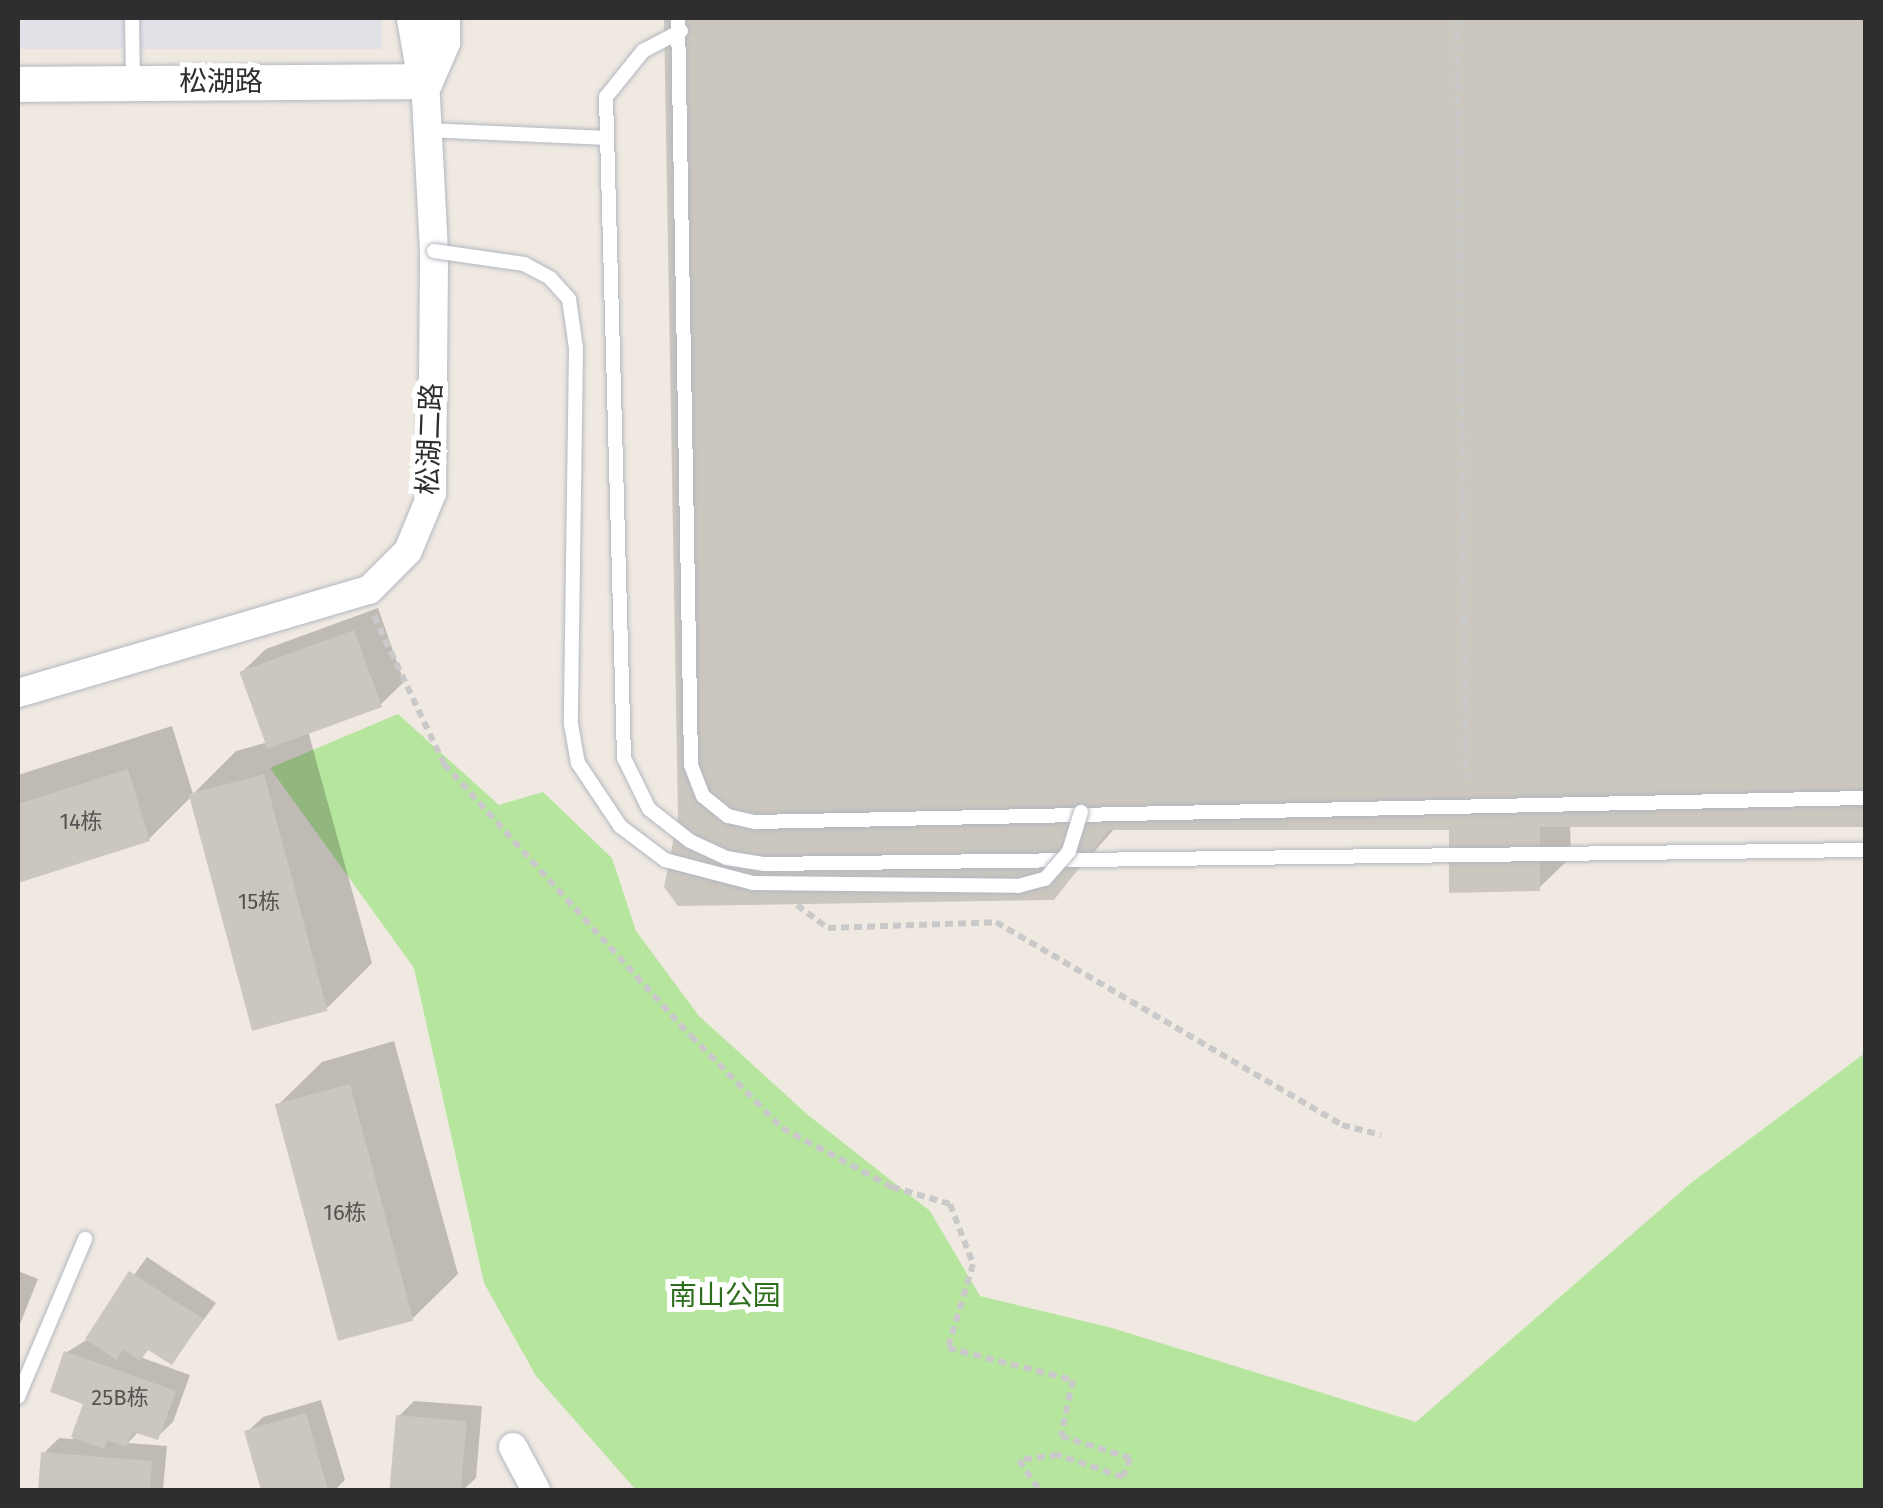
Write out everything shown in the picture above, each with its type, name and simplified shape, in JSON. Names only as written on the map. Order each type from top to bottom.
[{"type":"street","points":[[414,18],[425,81]]},
{"type":"street","points":[[425,81],[442,42],[442,18]]},
{"type":"street","name":"松湖路","points":[[18,84],[425,81]]},
{"type":"street","name":"松湖二路","points":[[18,693],[369,590],[408,550],[432,493],[434,251],[425,81]]},
{"type":"street","points":[[512,1448],[536,1490]]},
{"type":"lane","points":[[132,18],[133,83]]},
{"type":"lane","points":[[680,24],[691,765],[703,796],[728,816],[755,822],[1466,803],[1866,798]]},
{"type":"lane","points":[[680,24],[622,71],[606,96],[624,758],[649,809],[690,841],[726,858],[790,864],[1866,850]]},
{"type":"lane","points":[[427,130],[607,138]]},
{"type":"lane","points":[[434,251],[524,264],[550,278],[569,299],[576,348],[571,724],[578,763],[620,826],[666,860],[752,884],[1018,886],[1045,879],[1069,851],[1081,812]]},
{"type":"lane","points":[[18,1397],[85,1240]]},
{"type":"path","points":[[1457,18],[1466,803]]},
{"type":"path","points":[[369,590],[374,620],[444,764],[690,1036],[782,1128],[892,1186],[950,1204],[973,1264],[948,1348],[1074,1380],[1061,1436],[1130,1458],[1123,1478],[1058,1455],[1019,1460],[1039,1490]]},
{"type":"path","points":[[790,864],[791,894],[802,913],[828,928],[996,922],[1342,1125],[1381,1134]]},
{"type":"shaded area","points":[[18,18],[382,18],[382,49],[18,49]]},
{"type":"green space","name":"南山公园","points":[[398,714],[499,805],[543,792],[612,858],[636,931],[699,1016],[808,1115],[930,1211],[980,1296],[1112,1328],[1416,1422],[1691,1183],[1865,1053],[1865,1490],[636,1490],[536,1376],[484,1283],[414,968],[270,768]]},
{"type":"building","points":[[664,18],[1866,18],[1866,827],[1540,827],[1540,891],[1449,893],[1449,830],[1109,830],[1054,900],[678,906],[664,887],[678,817]]},
{"type":"building","points":[[354,630],[382,707],[267,749],[239,672]]},
{"type":"building","points":[[128,769],[150,841],[18,883],[18,804]]},
{"type":"building","points":[[264,774],[327,1011],[252,1031],[189,794]]},
{"type":"building","points":[[350,1084],[413,1321],[338,1341],[275,1104]]},
{"type":"building","points":[[129,1271],[203,1319],[172,1365],[148,1350],[140,1361],[123,1349],[116,1360],[85,1339]]},
{"type":"building","points":[[64,1351],[176,1391],[158,1440],[133,1432],[126,1447],[107,1440],[104,1449],[71,1437],[83,1404],[50,1392]]},
{"type":"building","points":[[306,1413],[328,1490],[261,1490],[244,1431]]},
{"type":"building","points":[[396,1415],[467,1421],[461,1490],[389,1490]]},
{"type":"building","points":[[41,1452],[152,1461],[150,1490],[38,1490]]}]
